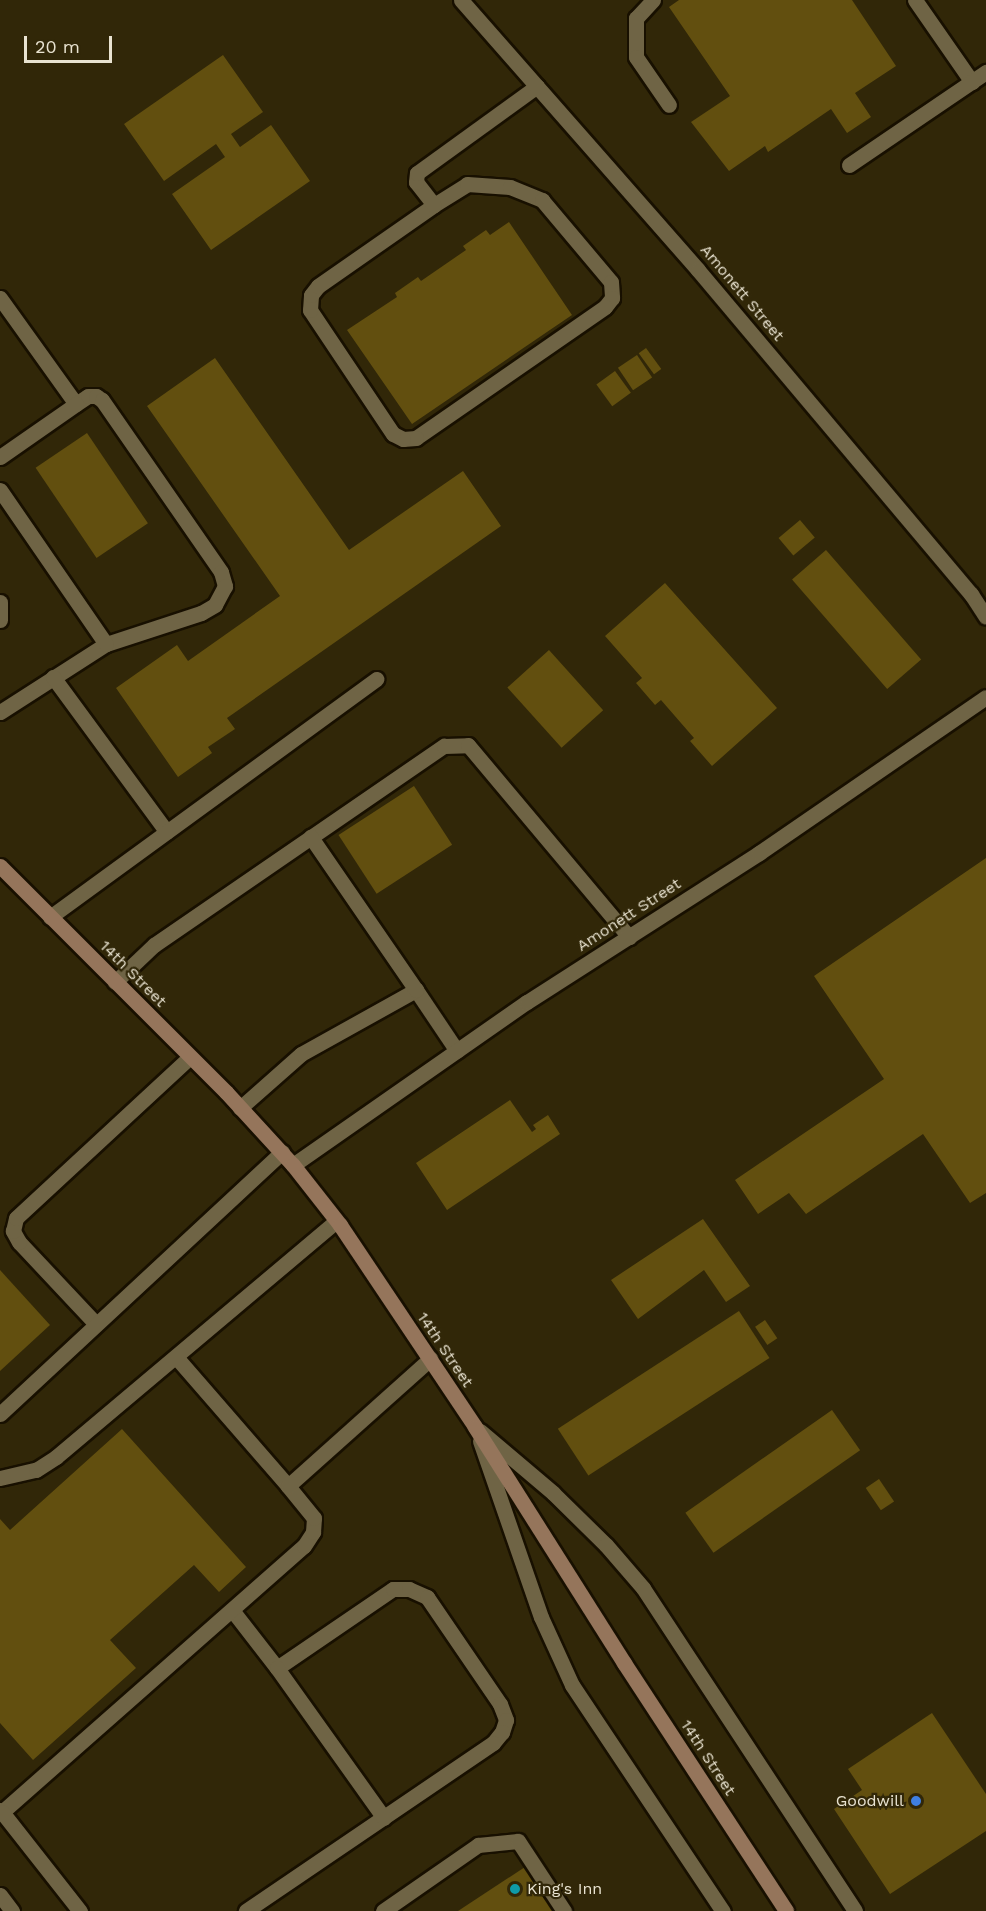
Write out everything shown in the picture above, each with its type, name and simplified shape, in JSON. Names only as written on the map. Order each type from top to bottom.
[{"type":"street","name":"Amonett Street","points":[[461,0],[839,436],[971,594],[986,617]]},
{"type":"street","points":[[653,0],[636,18],[636,57],[669,105]]},
{"type":"street","points":[[915,0],[972,82]]},
{"type":"street","points":[[849,165],[986,72]]},
{"type":"street","points":[[434,205],[416,182],[417,173],[537,86]]},
{"type":"street","points":[[467,183],[510,187],[542,200],[611,282],[612,298],[604,307],[416,438],[403,439],[393,434],[310,310],[311,295],[318,286],[434,205],[467,183]]},
{"type":"street","points":[[0,298],[76,404]]},
{"type":"street","points":[[0,457],[88,396],[96,396],[102,400],[221,572],[225,586],[215,605],[201,613],[106,644],[0,712]]},
{"type":"street","points":[[0,490],[106,644]]},
{"type":"street","points":[[0,603],[0,620]]},
{"type":"street","points":[[53,677],[167,832]]},
{"type":"street","points":[[50,917],[376,679]]},
{"type":"street","name":"Amonett Street","points":[[293,1165],[457,1051],[759,853],[986,697]]},
{"type":"street","points":[[116,982],[154,945],[444,746],[468,745],[629,937]]},
{"type":"street","points":[[310,837],[457,1051]]},
{"type":"street","name":"14th Street","points":[[0,866],[282,1152],[336,1221],[475,1427],[624,1663],[786,1911]]},
{"type":"street","points":[[240,1108],[301,1054],[416,990]]},
{"type":"street","points":[[96,1324],[19,1242],[13,1231],[16,1218],[190,1057]]},
{"type":"street","points":[[0,1414],[282,1152]]},
{"type":"street","points":[[0,1478],[36,1470],[56,1457],[336,1221]]},
{"type":"street","points":[[80,1911],[1,1811],[304,1546],[313,1532],[314,1518],[176,1357]]},
{"type":"street","points":[[288,1486],[430,1359]]},
{"type":"street","points":[[475,1427],[541,1617],[572,1685],[723,1911]]},
{"type":"street","points":[[475,1427],[553,1493],[606,1545],[643,1588],[855,1911]]},
{"type":"street","points":[[246,1911],[493,1743],[502,1732],[506,1719],[500,1704],[427,1597],[409,1589],[393,1590],[277,1668]]},
{"type":"street","points":[[232,1610],[277,1668],[384,1818]]},
{"type":"street","points":[[383,1911],[478,1845],[518,1841],[564,1911]]},
{"type":"street","points":[[0,1895],[12,1911]]},
{"type":"building","points":[[679,0],[852,0],[896,66],[855,93],[871,117],[847,133],[831,109],[768,152],[765,146],[729,171],[691,122],[730,96],[669,7]]},
{"type":"building","points":[[223,55],[263,112],[231,134],[240,147],[271,125],[310,181],[211,250],[172,194],[225,157],[216,144],[164,181],[124,124]]},
{"type":"building","points":[[509,222],[572,315],[412,424],[347,330],[397,297],[395,293],[418,277],[421,281],[466,250],[463,246],[486,230],[490,235]]},
{"type":"building","points":[[646,348],[661,369],[654,374],[639,353]]},
{"type":"building","points":[[637,355],[652,377],[633,390],[618,368]]},
{"type":"building","points":[[215,358],[349,550],[463,471],[501,526],[227,718],[235,729],[208,747],[212,753],[178,777],[116,688],[177,645],[188,661],[280,596],[147,406]]},
{"type":"building","points":[[615,371],[631,393],[612,406],[596,385]]},
{"type":"building","points":[[87,433],[148,523],[97,558],[36,468]]},
{"type":"building","points":[[800,520],[815,538],[793,556],[779,538]]},
{"type":"building","points":[[826,550],[921,659],[887,689],[792,580]]},
{"type":"building","points":[[665,583],[777,708],[712,766],[690,741],[694,738],[661,700],[655,705],[636,683],[642,678],[605,636]]},
{"type":"building","points":[[549,650],[603,710],[562,748],[507,687]]},
{"type":"building","points":[[414,786],[452,845],[377,894],[339,835]]},
{"type":"building","points":[[986,858],[986,1193],[970,1203],[923,1134],[806,1214],[789,1193],[758,1214],[735,1180],[884,1079],[814,976]]},
{"type":"building","points":[[510,1100],[532,1132],[536,1129],[533,1125],[548,1115],[560,1134],[447,1210],[416,1163]]},
{"type":"building","points":[[703,1219],[750,1286],[726,1302],[704,1270],[638,1319],[611,1280]]},
{"type":"building","points":[[0,1270],[50,1325],[0,1371]]},
{"type":"building","points":[[739,1311],[769,1358],[588,1476],[558,1429]]},
{"type":"building","points":[[765,1320],[777,1338],[767,1345],[755,1327]]},
{"type":"building","points":[[832,1410],[860,1450],[713,1553],[685,1513]]},
{"type":"building","points":[[122,1429],[246,1567],[219,1592],[194,1565],[110,1640],[136,1668],[33,1760],[0,1723],[0,1519],[10,1530]]},
{"type":"building","points":[[879,1479],[894,1501],[881,1510],[866,1488]]},
{"type":"building","name":"Goodwill","points":[[932,1713],[986,1794],[986,1831],[890,1894],[834,1809],[862,1790],[848,1769]]},
{"type":"building","name":"King's Inn","points":[[525,1867],[554,1911],[458,1911]]},
{"type":"place","name":"Goodwill","points":[[916,1801]]},
{"type":"place","name":"King's Inn","points":[[515,1889]]}]
